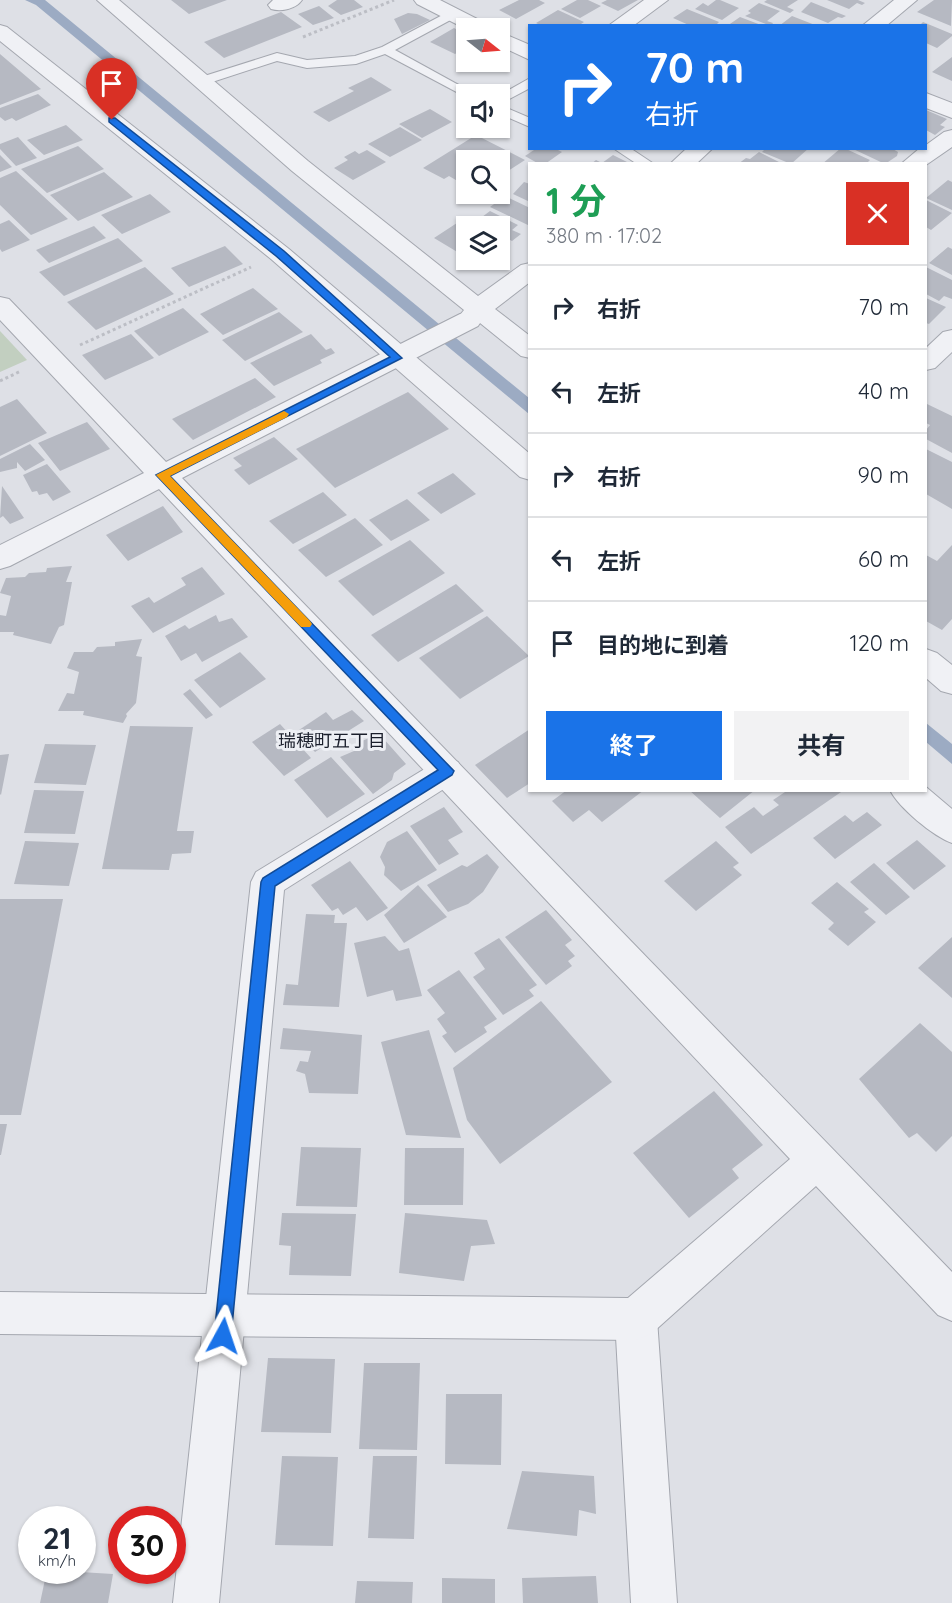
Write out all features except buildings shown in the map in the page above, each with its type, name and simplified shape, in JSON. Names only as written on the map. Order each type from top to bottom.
[{"type":"street","points":[[107,0],[474,315],[528,349]]},
{"type":"street","points":[[424,0],[461,18]]},
{"type":"street","points":[[621,24],[658,0]]},
{"type":"street","points":[[876,24],[907,0]]},
{"type":"street","points":[[0,31],[407,352],[528,468]]},
{"type":"street","points":[[510,43],[528,53]]},
{"type":"street","points":[[927,100],[952,111]]},
{"type":"street","points":[[915,162],[952,137]]},
{"type":"street","points":[[684,162],[699,150]]},
{"type":"street","points":[[0,558],[407,352],[474,315],[490,298],[528,271]]},
{"type":"street","points":[[0,305],[952,1301]]},
{"type":"street","points":[[927,361],[952,338]]},
{"type":"street","points":[[196,1603],[268,882],[447,771]]},
{"type":"street","points":[[908,792],[952,829]]},
{"type":"street","points":[[0,1313],[636,1319],[817,1160]]},
{"type":"street","points":[[636,1319],[654,1603]]},
{"type":"lane","points":[[203,81],[277,57],[296,63],[346,62],[386,50],[453,14]]},
{"type":"lane","points":[[386,50],[456,87]]},
{"type":"lane","points":[[510,94],[528,83]]},
{"type":"lane","points":[[510,114],[528,122]]},
{"type":"lane","points":[[623,150],[644,162]]},
{"type":"path","points":[[0,381],[280,254]]},
{"type":"green space","points":[[0,331],[27,360],[0,372]]},
{"type":"water","points":[[25,0],[45,0],[528,397],[528,413],[36,5]]},
{"type":"water","points":[[927,724],[952,744],[952,764],[927,743]]},
{"type":"slow traffic","points":[[284,414],[162,475],[306,624]]},
{"type":"district","name":"瑞穂町五丁目","points":[[332,740]]},
{"type":"route","points":[[112,120],[280,254],[397,358],[162,475],[447,771],[268,882],[223,1336]]}]
